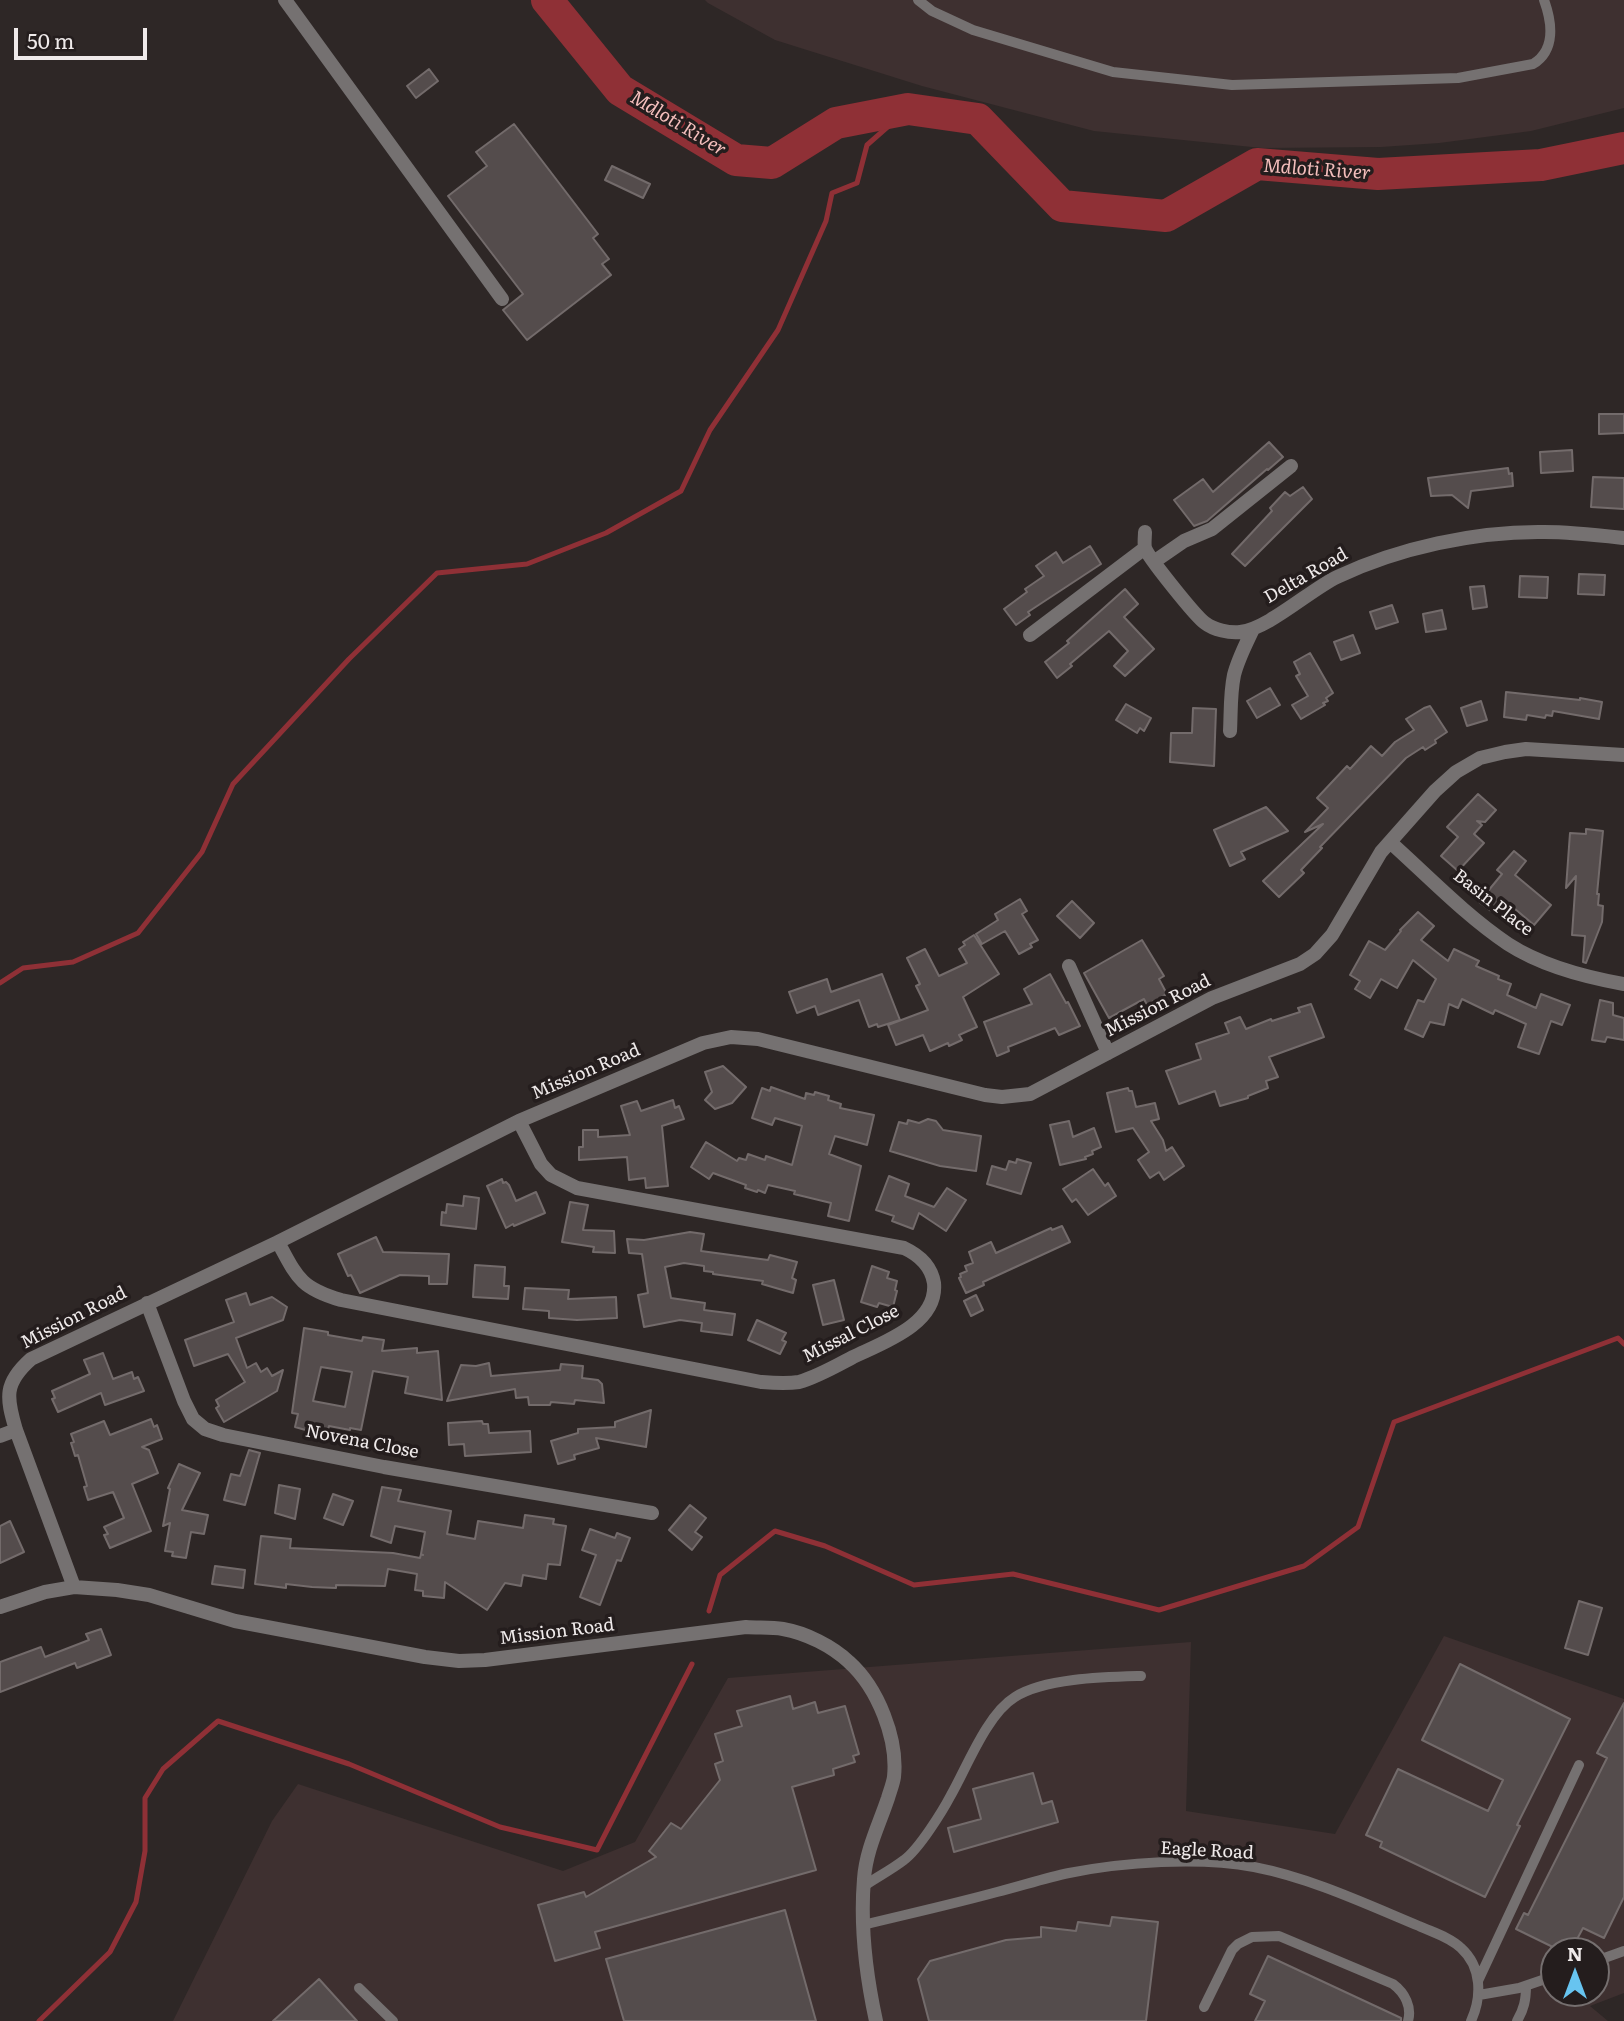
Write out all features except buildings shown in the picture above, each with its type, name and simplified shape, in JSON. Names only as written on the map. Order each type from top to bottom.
[{"type":"street","points":[[285,0],[502,299]]},
{"type":"street","points":[[1155,561],[1184,541],[1212,529],[1291,466]]},
{"type":"street","points":[[1145,532],[1145,548],[1205,624],[1230,632],[1253,629]]},
{"type":"street","name":"Delta Road","points":[[1253,629],[1333,579],[1372,561],[1404,551],[1444,542],[1542,532],[1624,538]]},
{"type":"street","points":[[1030,635],[1145,548]]},
{"type":"street","points":[[1230,731],[1234,673],[1253,629]]},
{"type":"street","name":"Mission Road","points":[[876,2021],[866,1962],[863,1886],[868,1851],[894,1780],[895,1754],[888,1724],[869,1687],[849,1662],[821,1642],[783,1629],[746,1628],[499,1659],[459,1661],[235,1621],[149,1595],[74,1587],[8,1405],[9,1387],[17,1372],[31,1359],[278,1242],[519,1121],[703,1043],[731,1037],[758,1039],[1002,1097],[1018,1097],[1040,1090],[1212,998],[1300,964],[1315,954],[1332,935],[1390,842],[1449,778],[1480,758],[1526,749],[1624,755]]},
{"type":"street","name":"Basin Place","points":[[1390,842],[1479,922],[1509,944],[1565,970],[1624,984]]},
{"type":"street","points":[[1069,966],[1108,1053]]},
{"type":"street","name":"Missal Close","points":[[278,1242],[297,1276],[308,1287],[341,1300],[761,1382],[782,1384],[821,1373],[900,1334],[921,1319],[930,1306],[934,1291],[929,1269],[922,1259],[904,1248],[577,1188],[551,1175],[541,1164],[519,1121]]},
{"type":"street","name":"Novena Close","points":[[147,1303],[184,1401],[193,1419],[205,1429],[384,1467],[652,1513]]},
{"type":"street","points":[[0,1436],[16,1430]]},
{"type":"street","points":[[0,1607],[45,1592],[74,1587]]},
{"type":"lane","points":[[918,0],[932,11],[973,30],[1113,72],[1232,85],[1458,78],[1534,64],[1541,60],[1550,44],[1547,4]]},
{"type":"lane","points":[[863,1886],[906,1858],[918,1845],[950,1797],[985,1732],[1005,1704],[1016,1696],[1037,1688],[1094,1678],[1141,1676]]},
{"type":"lane","points":[[1478,1981],[1579,1765]]},
{"type":"lane","name":"Eagle Road","points":[[863,1925],[1069,1873],[1163,1862],[1254,1867],[1358,1900],[1439,1935],[1461,1948],[1473,1966],[1478,1981],[1479,1995],[1471,2021]]},
{"type":"lane","points":[[1203,2007],[1238,1944],[1252,1937],[1279,1936],[1393,1984],[1406,1998],[1410,2016],[1408,2021]]},
{"type":"lane","points":[[1479,1995],[1540,1981]]},
{"type":"lane","points":[[1517,2021],[1523,2012],[1526,1986]]},
{"type":"lane","points":[[359,1988],[393,2021]]},
{"type":"shaded area","points":[[705,0],[1624,0],[1624,108],[1531,131],[1439,143],[1381,147],[1262,148],[1094,131],[922,86],[775,40]]},
{"type":"shaded area","points":[[1444,1636],[1624,1699],[1624,1993],[1610,1998],[1610,1937],[1540,1937],[1540,2007],[1591,2007],[1608,2021],[173,2021],[272,1821],[298,1784],[563,1871],[635,1842],[728,1678],[1191,1642],[1186,1811],[1335,1834]]},
{"type":"waterway","name":"Mdloti River","points":[[547,0],[620,90],[736,160],[772,163],[836,123],[908,109],[978,119],[1062,206],[1166,216],[1257,164],[1378,174],[1541,165],[1624,148]]},
{"type":"waterway","points":[[0,983],[23,968],[73,962],[138,933],[202,852],[233,784],[349,659],[437,573],[527,564],[606,533],[681,491],[710,430],[778,330],[826,221],[832,193],[857,183],[867,145],[908,109]]},
{"type":"waterway","points":[[709,1611],[720,1575],[775,1531],[825,1546],[914,1585],[1013,1574],[1159,1610],[1304,1566],[1358,1527],[1394,1422],[1618,1338],[1624,1344]]},
{"type":"waterway","points":[[39,2021],[110,1952],[136,1902],[145,1851],[145,1798],[163,1769],[218,1721],[349,1764],[500,1827],[597,1850],[692,1664]]}]
